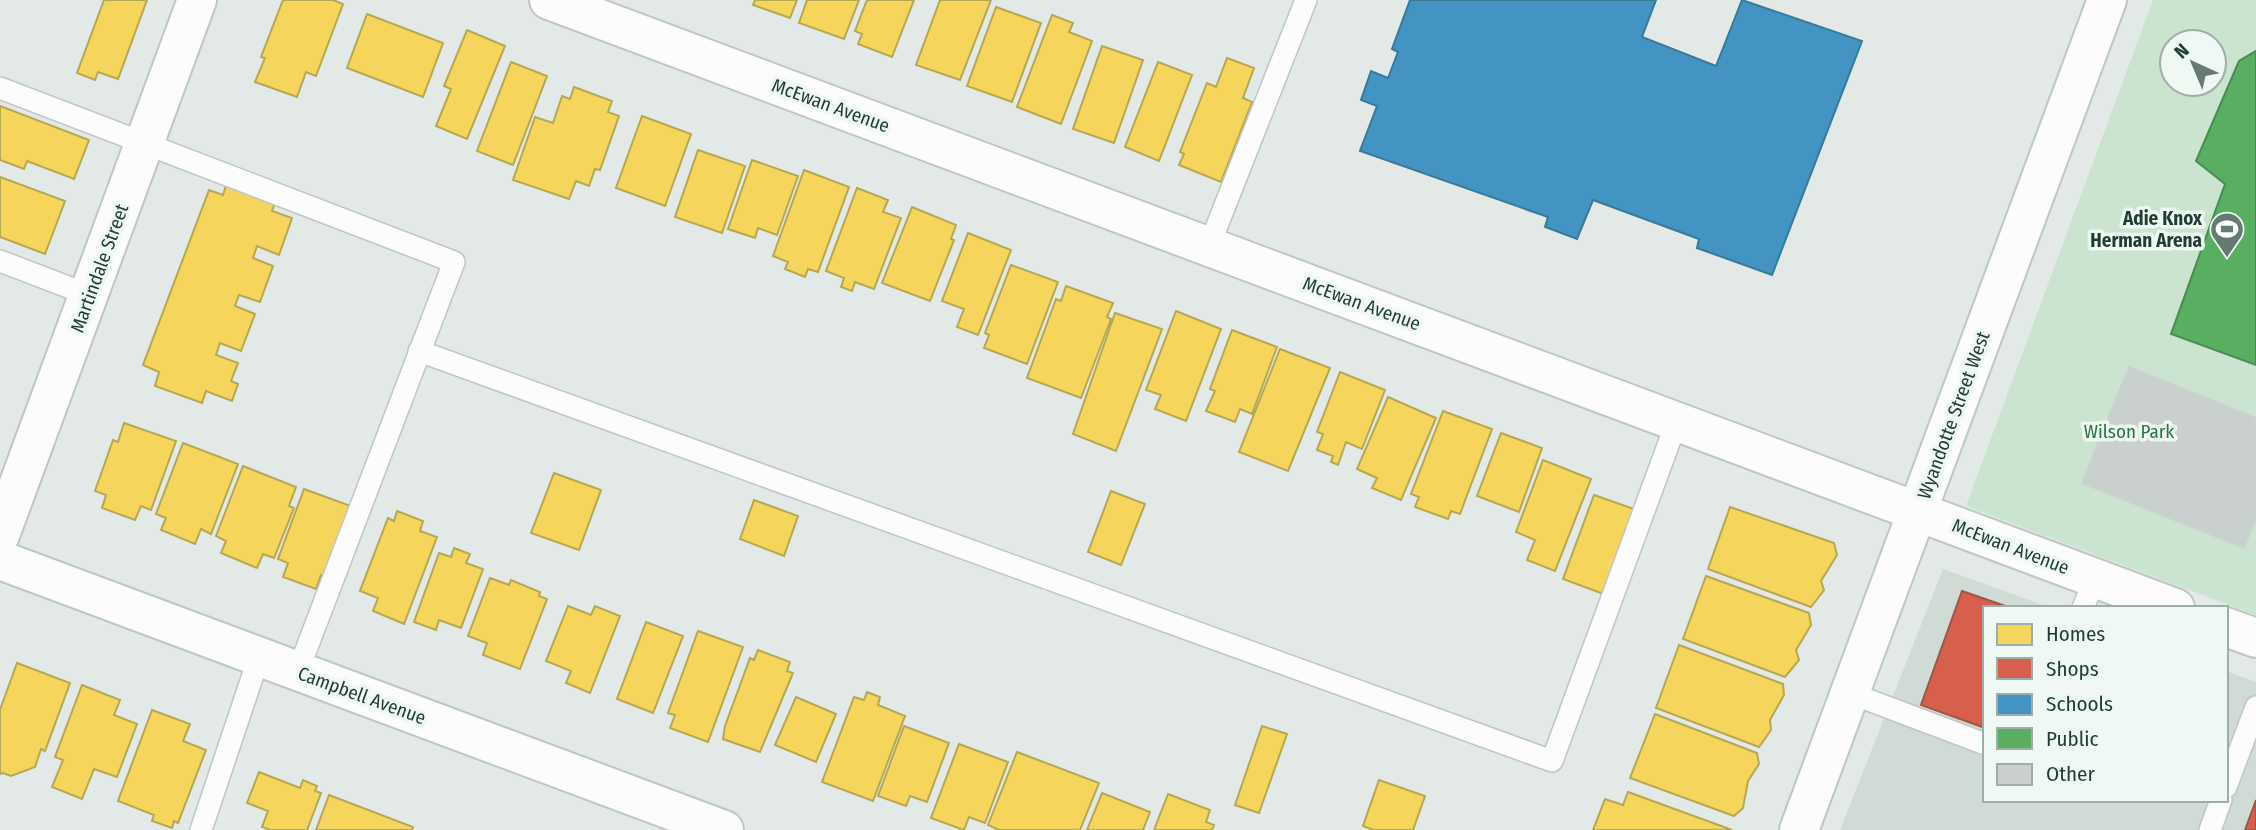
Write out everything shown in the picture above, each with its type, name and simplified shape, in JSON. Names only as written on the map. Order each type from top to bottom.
[{"type":"street","name":"Martindale Street","points":[[0,535],[197,0]]},
{"type":"street","name":"McEwan Avenue","points":[[549,0],[1918,511],[2089,593],[2164,606]]},
{"type":"street","name":"Wyandotte Street West","points":[[1799,830],[2107,0]]},
{"type":"street","name":"Campbell Avenue","points":[[0,560],[724,830]]},
{"type":"street","points":[[2228,628],[2256,638]]},
{"type":"lane","points":[[1209,246],[1306,0]]},
{"type":"lane","points":[[0,88],[454,262],[298,671]]},
{"type":"lane","points":[[0,261],[89,295]]},
{"type":"lane","points":[[419,351],[1552,761],[1677,421]]},
{"type":"lane","points":[[201,830],[259,657]]},
{"type":"lane","points":[[1850,694],[1983,743]]},
{"type":"lane","points":[[2228,782],[2256,707]]},
{"type":"lane","points":[[2210,830],[2220,802]]},
{"type":"shaded area","points":[[1943,569],[2045,606],[1983,606],[1983,802],[2228,802],[2228,672],[2256,682],[2256,830],[1840,830]]},
{"type":"green space","name":"Wilson Park","points":[[2153,0],[2256,0],[2256,615],[1966,506]]},
{"type":"building: Homes","points":[[104,0],[147,0],[118,79],[98,72],[95,80],[77,73]]},
{"type":"building: Homes","points":[[283,0],[333,0],[343,4],[316,76],[306,72],[297,97],[255,82],[265,58],[261,57]]},
{"type":"building: Homes","points":[[755,0],[797,0],[790,18],[753,5]]},
{"type":"building: Homes","points":[[807,0],[859,0],[844,39],[799,23]]},
{"type":"building: Homes","points":[[867,0],[914,0],[892,57],[858,44],[862,34],[855,31]]},
{"type":"building: Homes","points":[[940,0],[991,0],[960,80],[916,65]]},
{"type":"building: Homes","points":[[996,7],[1041,23],[1012,102],[967,86]]},
{"type":"building: Homes","points":[[367,14],[443,43],[423,97],[347,68]]},
{"type":"building: Homes","points":[[1052,15],[1073,23],[1069,32],[1092,41],[1061,124],[1017,107]]},
{"type":"building: Homes","points":[[467,30],[505,46],[467,139],[436,126],[451,89],[444,86]]},
{"type":"building: Homes","points":[[1102,46],[1143,60],[1114,143],[1073,129]]},
{"type":"building: Homes","points":[[1227,58],[1254,68],[1243,98],[1252,102],[1221,182],[1179,165],[1184,154],[1180,152],[1207,83],[1216,87]]},
{"type":"building: Homes","points":[[511,62],[547,76],[513,165],[477,151]]},
{"type":"building: Homes","points":[[1158,62],[1192,75],[1159,161],[1125,147]]},
{"type":"building: Homes","points":[[574,87],[612,101],[608,112],[619,116],[600,170],[595,169],[589,186],[576,181],[569,199],[513,180],[535,117],[553,123],[562,96],[570,99]]},
{"type":"building: Homes","points":[[0,106],[89,140],[74,179],[27,161],[24,169],[0,160]]},
{"type":"building: Homes","points":[[642,116],[691,134],[665,206],[616,188]]},
{"type":"building: Homes","points":[[698,150],[745,166],[722,233],[675,217]]},
{"type":"building: Homes","points":[[752,160],[798,176],[777,235],[758,228],[755,238],[728,229]]},
{"type":"building: Homes","points":[[804,170],[849,187],[818,272],[808,269],[805,277],[785,269],[788,262],[773,256]]},
{"type":"building: Homes","points":[[0,177],[65,201],[45,254],[0,237]]},
{"type":"building: Homes","points":[[227,182],[276,200],[272,211],[292,218],[279,255],[257,246],[253,258],[273,266],[260,302],[239,295],[235,306],[255,314],[241,351],[220,343],[216,355],[238,363],[231,381],[238,384],[232,401],[206,391],[202,403],[155,386],[159,372],[143,365],[209,190],[223,195]]},
{"type":"building: Homes","points":[[857,188],[888,200],[883,212],[901,218],[874,289],[855,282],[852,291],[841,287],[844,278],[826,271]]},
{"type":"building: Homes","points":[[912,207],[956,225],[951,239],[954,240],[930,301],[882,283]]},
{"type":"building: Homes","points":[[968,233],[1011,250],[978,335],[957,327],[964,309],[942,301]]},
{"type":"building: Homes","points":[[1011,265],[1058,282],[1027,364],[984,348],[989,335],[985,333]]},
{"type":"building: Homes","points":[[1066,286],[1113,303],[1107,317],[1111,319],[1081,398],[1027,378],[1056,299],[1061,301]]},
{"type":"building: Homes","points":[[1176,311],[1221,329],[1186,421],[1155,409],[1161,395],[1146,390]]},
{"type":"building: Homes","points":[[1115,313],[1162,329],[1116,451],[1073,434]]},
{"type":"building: Homes","points":[[1232,330],[1277,347],[1252,414],[1240,409],[1235,422],[1206,411],[1215,391],[1210,389]]},
{"type":"building: Homes","points":[[1280,349],[1330,368],[1288,471],[1239,452]]},
{"type":"building: Homes","points":[[1340,372],[1385,390],[1362,449],[1346,442],[1338,465],[1331,462],[1333,456],[1317,450],[1323,434],[1317,432]]},
{"type":"building: Homes","points":[[1388,397],[1436,418],[1401,500],[1372,488],[1377,478],[1357,469]]},
{"type":"building: Homes","points":[[1443,411],[1492,429],[1460,514],[1451,511],[1448,519],[1415,507],[1419,497],[1411,494]]},
{"type":"building: Homes","points":[[124,423],[176,441],[151,510],[141,506],[135,520],[102,508],[106,495],[95,491],[113,440],[118,442]]},
{"type":"building: Homes","points":[[1501,433],[1542,448],[1519,512],[1477,496]]},
{"type":"building: Homes","points":[[183,443],[238,464],[211,534],[201,529],[195,544],[161,530],[166,518],[156,514]]},
{"type":"building: Homes","points":[[1543,460],[1591,479],[1555,571],[1527,560],[1535,540],[1516,532]]},
{"type":"building: Homes","points":[[243,466],[296,487],[289,506],[294,508],[274,558],[263,554],[257,568],[221,553],[226,541],[216,536]]},
{"type":"building: Homes","points":[[554,473],[601,490],[579,550],[531,533]]},
{"type":"building: Homes","points":[[304,489],[359,509],[332,579],[321,575],[316,589],[283,577],[288,563],[278,559]]},
{"type":"building: Homes","points":[[1111,491],[1145,504],[1121,565],[1088,552]]},
{"type":"building: Homes","points":[[1594,495],[1637,510],[1606,595],[1563,579]]},
{"type":"building: Homes","points":[[754,500],[798,516],[784,556],[740,539]]},
{"type":"building: Homes","points":[[1730,507],[1834,543],[1837,555],[1821,581],[1824,590],[1811,607],[1708,569]]},
{"type":"building: Homes","points":[[397,511],[423,521],[420,531],[437,537],[404,624],[373,611],[378,598],[360,591],[388,518],[394,521]]},
{"type":"building: Homes","points":[[454,548],[470,554],[466,563],[483,569],[461,628],[439,620],[436,630],[414,622],[439,553],[451,557]]},
{"type":"building: Homes","points":[[1706,576],[1809,613],[1811,625],[1796,650],[1799,660],[1785,677],[1683,639]]},
{"type":"building: Homes","points":[[490,578],[509,585],[511,580],[540,592],[539,596],[547,599],[520,669],[483,655],[487,643],[468,636]]},
{"type":"building: Homes","points":[[568,606],[591,615],[595,606],[620,616],[590,693],[566,683],[571,671],[546,661]]},
{"type":"building: Homes","points":[[646,622],[683,636],[653,713],[617,699]]},
{"type":"building: Homes","points":[[698,631],[743,647],[708,742],[670,728],[675,715],[668,713]]},
{"type":"building: Homes","points":[[1679,645],[1783,684],[1784,695],[1770,720],[1771,730],[1759,747],[1656,708]]},
{"type":"building: Homes","points":[[758,650],[790,662],[787,671],[793,673],[760,752],[723,739],[725,726],[750,658],[754,660]]},
{"type":"building: Homes","points":[[17,663],[70,683],[45,751],[41,749],[35,767],[11,776],[0,774],[0,710]]},
{"type":"building: Homes","points":[[82,685],[120,700],[114,715],[137,724],[117,777],[94,769],[82,799],[52,787],[63,760],[55,757]]},
{"type":"building: Homes","points":[[867,692],[880,697],[878,705],[905,716],[873,801],[822,782],[854,697],[864,700]]},
{"type":"building: Homes","points":[[796,697],[836,714],[816,762],[775,745]]},
{"type":"building: Homes","points":[[152,710],[190,724],[183,741],[206,750],[178,823],[174,821],[172,828],[152,821],[154,815],[118,801]]},
{"type":"building: Homes","points":[[1655,714],[1757,753],[1759,764],[1748,781],[1743,808],[1734,816],[1630,778]]},
{"type":"building: Homes","points":[[904,726],[949,743],[927,802],[910,796],[906,806],[878,796]]},
{"type":"building: Homes","points":[[1262,726],[1287,734],[1259,813],[1235,805]]},
{"type":"building: Homes","points":[[959,744],[1008,762],[985,823],[969,817],[964,830],[931,818]]},
{"type":"building: Homes","points":[[1017,752],[1099,783],[1080,830],[999,830],[988,825]]},
{"type":"building: Homes","points":[[259,772],[300,788],[303,780],[317,786],[315,791],[321,793],[307,830],[271,830],[262,827],[268,811],[247,803]]},
{"type":"building: Homes","points":[[1379,780],[1425,796],[1413,830],[1373,830],[1363,826]]},
{"type":"building: Homes","points":[[1628,792],[1732,830],[1593,830],[1605,799],[1623,805]]},
{"type":"building: Homes","points":[[1102,793],[1150,812],[1143,830],[1087,830]]},
{"type":"building: Homes","points":[[1168,794],[1210,810],[1206,822],[1214,825],[1212,830],[1154,830]]},
{"type":"building: Homes","points":[[329,795],[413,827],[412,830],[316,830]]},
{"type":"building: Shops","points":[[1962,591],[2005,606],[1983,606],[1983,727],[1921,705]]},
{"type":"building: Shops","points":[[2256,800],[2256,830],[2245,830]]},
{"type":"building: Schools","points":[[1410,0],[1656,0],[1642,37],[1716,66],[1742,0],[1862,41],[1772,275],[1697,248],[1699,239],[1593,200],[1577,239],[1545,227],[1548,217],[1360,151],[1377,106],[1361,100],[1371,71],[1388,78],[1398,52],[1392,49]]},
{"type":"building: Public","name":"Adie Knox Herman Arena","points":[[2256,51],[2256,365],[2171,334],[2225,184],[2196,161],[2223,98],[2228,98],[2228,87],[2239,61]]},
{"type":"building: Other","points":[[2129,367],[2256,418],[2256,517],[2244,548],[2082,483]]},
{"type":"place","name":"Adie Knox Herman Arena","points":[[2227,259]]}]
